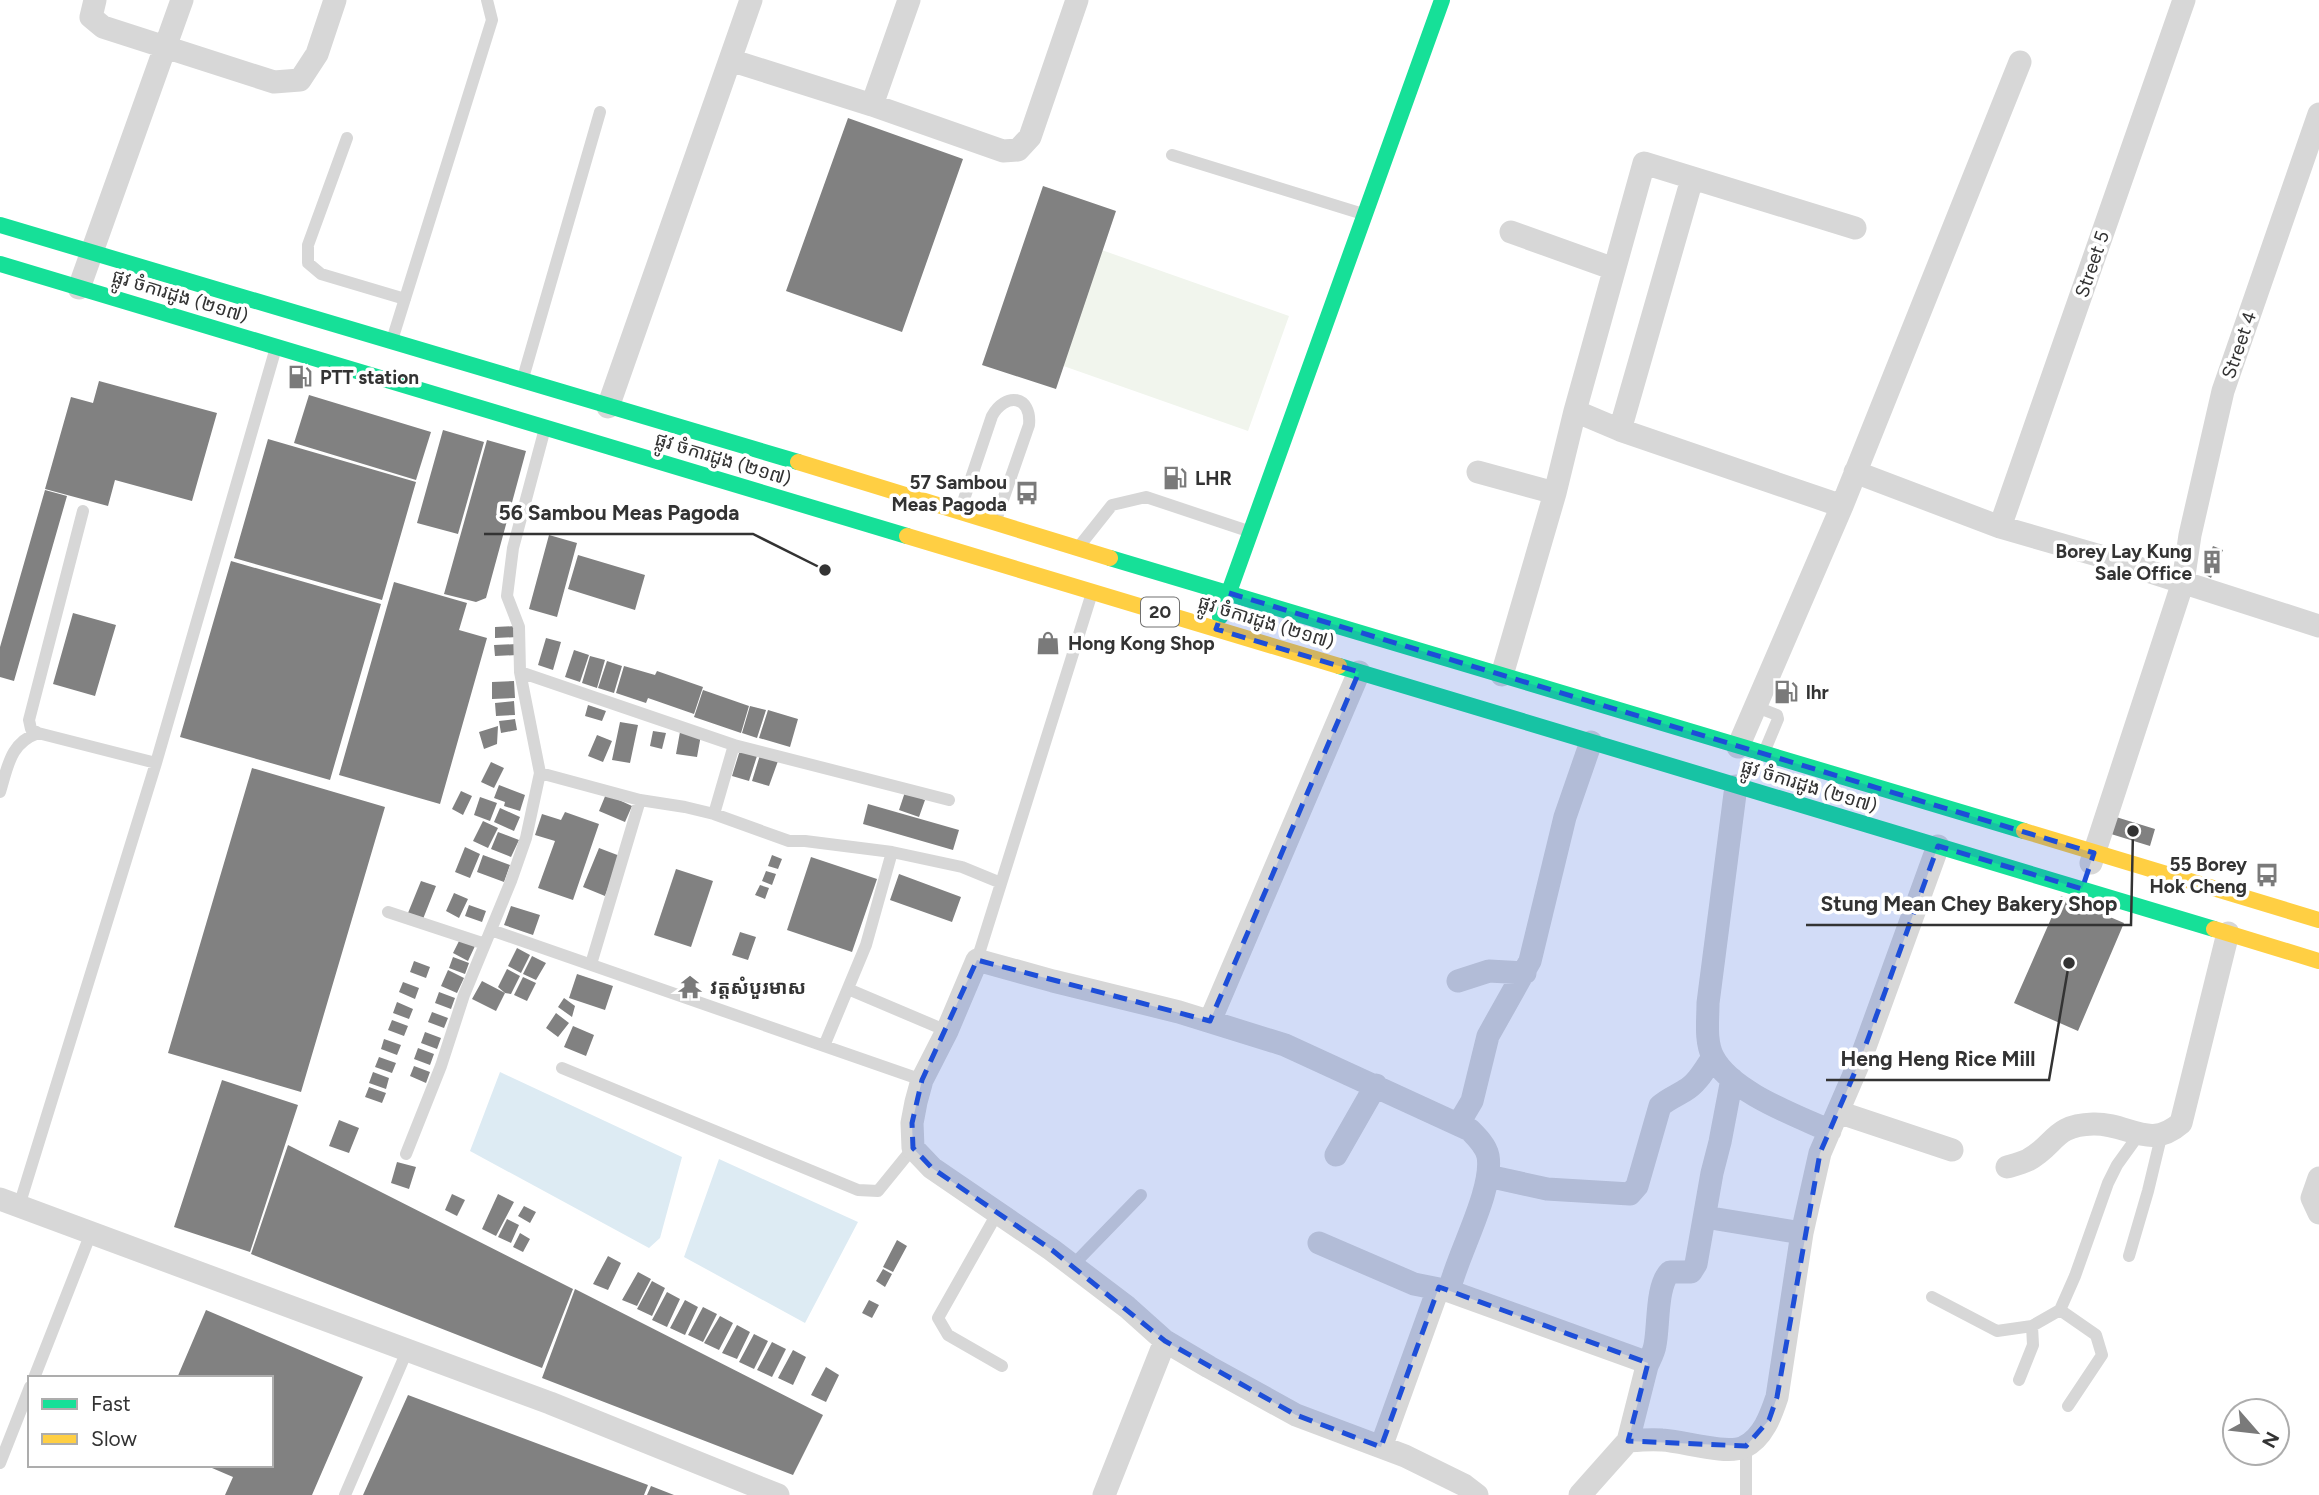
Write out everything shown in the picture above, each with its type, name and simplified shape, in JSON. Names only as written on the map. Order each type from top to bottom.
[{"type":"main road","points":[[1216,629],[1442,0]]},
{"type":"main road","name":"ផ្លូវ ចំការដូង (២១៧)","points":[[0,225],[92,252],[281,328],[545,428],[2319,961]]},
{"type":"main road","name":"ផ្លូវ ចំការដូង (២១៧)","points":[[0,264],[79,288],[281,328],[391,342],[960,510],[1764,755],[2319,920]]},
{"type":"street","points":[[95,0],[91,18],[103,27],[274,82],[300,80],[317,54],[335,0]]},
{"type":"street","points":[[79,288],[182,0]]},
{"type":"street","points":[[608,407],[751,0]]},
{"type":"street","points":[[872,105],[909,0]]},
{"type":"street","points":[[730,60],[872,105],[1003,151],[1018,150],[1030,137],[1077,0]]},
{"type":"street","name":"Street 5","points":[[2000,527],[2184,0]]},
{"type":"street","points":[[1738,747],[1842,506],[2020,62]]},
{"type":"street","name":"Street 4","points":[[2082,889],[2183,582],[2190,534],[2223,391],[2319,114]]},
{"type":"street","points":[[1502,675],[1555,493],[1644,163],[1854,228]]},
{"type":"street","points":[[1620,430],[1692,179]]},
{"type":"street","points":[[1511,232],[1614,269]]},
{"type":"street","points":[[1575,411],[1620,430],[1842,506]]},
{"type":"street","points":[[1478,472],[1555,493]]},
{"type":"street","points":[[1855,472],[2000,527],[2104,556],[2319,626]]},
{"type":"street","points":[[1210,1021],[1359,672]]},
{"type":"street","points":[[1459,1124],[1472,1101],[1488,1036],[1525,973],[1536,942],[1565,817],[1591,742]]},
{"type":"street","points":[[1736,786],[1708,1003],[1708,1039],[1713,1057],[1732,1079],[1771,1103],[1834,1122],[1952,1150]]},
{"type":"street","points":[[1629,1441],[1664,1440],[1730,1449],[1746,1446],[1759,1435],[1769,1420],[1777,1397],[1802,1233],[1820,1153],[1861,1058],[1938,846]]},
{"type":"street","points":[[2007,1167],[2029,1160],[2070,1126],[2096,1124],[2150,1135],[2181,1123],[2228,933]]},
{"type":"street","points":[[1381,1447],[1488,1176],[1488,1154],[1480,1139],[1459,1124],[1285,1045],[1210,1021],[977,960],[947,1031],[922,1080],[912,1123],[914,1148],[932,1168],[1073,1265],[1165,1340],[1296,1415],[1381,1447],[1405,1456],[1464,1485],[1477,1495]]},
{"type":"street","points":[[1458,981],[1489,971],[1525,973]]},
{"type":"street","points":[[1488,1176],[1548,1189],[1630,1194],[1637,1186],[1660,1106],[1669,1098],[1686,1091],[1713,1057]]},
{"type":"street","points":[[1580,1495],[1629,1441],[1647,1366],[1655,1345],[1664,1280],[1670,1272],[1686,1273],[1695,1268],[1732,1079]]},
{"type":"street","points":[[1336,1155],[1376,1085]]},
{"type":"street","points":[[2319,1178],[2312,1198],[2319,1213]]},
{"type":"street","points":[[10,1203],[550,1403],[778,1495]]},
{"type":"street","points":[[1705,1217],[1802,1233]]},
{"type":"street","points":[[1319,1243],[1414,1284],[1444,1290],[1643,1361],[1647,1366]]},
{"type":"street","points":[[1104,1495],[1165,1340]]},
{"type":"lane","points":[[391,342],[492,20],[487,0]]},
{"type":"lane","points":[[522,381],[600,112]]},
{"type":"lane","points":[[347,138],[308,244],[308,263],[321,274],[405,299]]},
{"type":"lane","points":[[1172,155],[1365,214]]},
{"type":"lane","points":[[10,1203],[156,763],[281,328]]},
{"type":"lane","points":[[960,510],[992,416],[997,407],[1007,401],[1018,400],[1030,413],[1029,425],[995,521]]},
{"type":"lane","points":[[406,1154],[526,838],[540,773],[520,672],[519,627],[507,596],[513,548],[545,428]]},
{"type":"lane","points":[[1078,548],[1112,505],[1146,497],[1251,532]]},
{"type":"lane","points":[[83,511],[29,720],[31,729],[156,763]]},
{"type":"lane","points":[[977,960],[1093,592]]},
{"type":"lane","points":[[520,672],[734,745],[949,800]]},
{"type":"lane","points":[[1754,706],[1773,712],[1777,719],[1764,755]]},
{"type":"lane","points":[[0,792],[12,752],[28,736],[38,733]]},
{"type":"lane","points":[[715,814],[734,745]]},
{"type":"lane","points":[[540,773],[640,800],[715,814],[789,841],[892,852],[962,867],[1002,883]]},
{"type":"lane","points":[[591,964],[640,800]]},
{"type":"lane","points":[[824,1046],[866,945],[892,852]]},
{"type":"lane","points":[[388,912],[485,944]]},
{"type":"lane","points":[[491,930],[922,1080]]},
{"type":"lane","points":[[848,989],[947,1031]]},
{"type":"lane","points":[[562,1068],[858,1190],[878,1191],[914,1148]]},
{"type":"lane","points":[[2129,1256],[2148,1191],[2150,1135]]},
{"type":"lane","points":[[1932,1297],[1997,1331],[2032,1326],[2060,1310],[2117,1165],[2150,1135]]},
{"type":"lane","points":[[1073,1265],[1141,1195]]},
{"type":"lane","points":[[998,1212],[938,1318],[948,1335],[1002,1366]]},
{"type":"lane","points":[[35,1376],[91,1233]]},
{"type":"lane","points":[[2060,1310],[2096,1335],[2102,1355],[2068,1406]]},
{"type":"lane","points":[[2019,1380],[2034,1345],[2032,1326]]},
{"type":"lane","points":[[345,1495],[407,1350]]},
{"type":"lane","points":[[0,1463],[28,1392]]},
{"type":"lane","points":[[1746,1446],[1746,1495]]},
{"type":"highlighted area","points":[[1229,593],[2094,853],[2082,889],[1938,846],[1861,1058],[1820,1153],[1777,1397],[1769,1420],[1746,1446],[1628,1441],[1648,1363],[1439,1287],[1381,1447],[1296,1415],[1165,1341],[1052,1250],[932,1168],[913,1148],[912,1123],[922,1080],[977,960],[1210,1021],[1359,672],[1216,629]]},
{"type":"shaded area","points":[[1096,248],[1289,316],[1248,431],[1055,363]]},
{"type":"shaded area","points":[[500,1072],[682,1157],[660,1238],[649,1248],[470,1151]]},
{"type":"shaded area","points":[[719,1159],[858,1222],[805,1323],[684,1257]]},
{"type":"building","points":[[848,118],[963,159],[902,332],[786,291]]},
{"type":"building","points":[[1043,186],[1116,211],[1056,389],[982,365]]},
{"type":"building","points":[[99,381],[217,413],[192,501],[115,480],[108,506],[45,489],[71,397],[93,403]]},
{"type":"building","points":[[309,395],[431,432],[416,480],[294,443]]},
{"type":"building","points":[[443,430],[484,442],[458,534],[417,523]]},
{"type":"building","points":[[268,439],[416,482],[382,600],[234,558]]},
{"type":"building","points":[[487,440],[526,451],[486,598],[476,602],[444,594]]},
{"type":"building","points":[[45,490],[67,496],[14,681],[0,677],[0,647]]},
{"type":"building","points":[[549,535],[577,543],[557,617],[529,609]]},
{"type":"building","name":"Borey Lay Kung Sale Office","points":[[2213,546],[2223,550],[2211,578],[2202,573]]},
{"type":"building","points":[[578,555],[645,575],[635,610],[568,589]]},
{"type":"building","points":[[231,561],[381,604],[330,780],[180,737]]},
{"type":"building","points":[[394,582],[467,603],[459,630],[487,638],[440,804],[339,775]]},
{"type":"building","points":[[73,613],[116,625],[95,696],[53,684]]},
{"type":"building","points":[[517,626],[518,637],[495,638],[495,627]]},
{"type":"building","points":[[546,638],[561,642],[553,670],[538,665]]},
{"type":"building","points":[[517,644],[517,655],[495,656],[494,645]]},
{"type":"building","points":[[574,650],[589,655],[580,682],[565,677]]},
{"type":"building","points":[[590,656],[605,660],[597,688],[582,683]]},
{"type":"building","points":[[607,661],[622,666],[614,693],[598,688]]},
{"type":"building","points":[[624,666],[655,675],[657,671],[703,687],[694,714],[648,698],[646,703],[616,693]]},
{"type":"building","points":[[514,681],[515,698],[492,699],[492,682]]},
{"type":"building","points":[[703,690],[749,706],[741,733],[694,717]]},
{"type":"building","points":[[514,701],[515,715],[496,716],[495,703]]},
{"type":"building","points":[[588,705],[606,711],[602,721],[585,716]]},
{"type":"building","points":[[750,706],[766,710],[757,738],[742,733]]},
{"type":"building","points":[[768,710],[798,719],[790,747],[759,738]]},
{"type":"building","points":[[515,719],[517,730],[501,733],[499,721]]},
{"type":"building","points":[[620,722],[638,725],[630,763],[612,760]]},
{"type":"building","points":[[498,726],[497,744],[484,749],[479,732]]},
{"type":"building","points":[[653,731],[666,733],[662,749],[650,746]]},
{"type":"building","points":[[680,732],[701,735],[697,757],[676,754]]},
{"type":"building","points":[[597,735],[612,741],[603,762],[588,756]]},
{"type":"building","points":[[740,750],[757,756],[749,781],[732,776]]},
{"type":"building","points":[[760,755],[778,761],[769,786],[752,781]]},
{"type":"building","points":[[491,762],[504,768],[494,788],[481,782]]},
{"type":"building","points":[[252,768],[385,807],[301,1092],[168,1053]]},
{"type":"building","points":[[499,785],[525,795],[520,811],[504,806],[505,802],[494,798]]},
{"type":"building","points":[[461,791],[472,796],[463,815],[452,809]]},
{"type":"building","points":[[905,792],[925,800],[919,817],[899,810]]},
{"type":"building","points":[[606,794],[632,806],[625,822],[599,811]]},
{"type":"building","points":[[480,797],[497,803],[490,821],[474,815]]},
{"type":"building","points":[[868,804],[959,830],[953,850],[863,824]]},
{"type":"building","points":[[500,808],[520,817],[514,831],[494,822]]},
{"type":"building","points":[[565,812],[599,824],[573,900],[538,888],[555,841],[535,835],[542,814],[561,820]]},
{"type":"building","points":[[2116,817],[2155,829],[2150,846],[2111,834]]},
{"type":"building","points":[[483,821],[498,828],[488,848],[473,841]]},
{"type":"building","points":[[498,832],[519,840],[511,857],[491,849]]},
{"type":"building","points":[[465,847],[480,854],[470,878],[455,872]]},
{"type":"building","points":[[599,848],[620,856],[605,896],[583,887]]},
{"type":"building","points":[[483,855],[510,865],[504,882],[477,872]]},
{"type":"building","points":[[772,855],[782,859],[778,869],[768,866]]},
{"type":"building","points":[[811,857],[877,879],[852,952],[787,930]]},
{"type":"building","points":[[676,869],[713,881],[691,947],[654,935]]},
{"type":"building","points":[[766,871],[776,874],[772,885],[762,881]]},
{"type":"building","points":[[899,874],[961,897],[952,922],[890,900]]},
{"type":"building","points":[[421,881],[436,886],[423,919],[408,913]]},
{"type":"building","points":[[760,885],[769,888],[765,899],[755,895]]},
{"type":"building","points":[[454,893],[468,899],[459,918],[446,911]]},
{"type":"building","points":[[2061,896],[2124,923],[2078,1031],[2014,1003]]},
{"type":"building","points":[[469,905],[486,911],[482,922],[465,916]]},
{"type":"building","points":[[511,906],[540,915],[533,935],[504,925]]},
{"type":"building","points":[[740,932],[756,937],[748,960],[732,955]]},
{"type":"building","points":[[460,939],[475,946],[468,961],[453,953]]},
{"type":"building","points":[[517,948],[530,955],[521,973],[508,966]]},
{"type":"building","points":[[532,956],[546,963],[536,980],[523,974]]},
{"type":"building","points":[[453,957],[469,963],[465,974],[449,968]]},
{"type":"building","points":[[414,961],[430,967],[426,978],[410,972]]},
{"type":"building","points":[[507,969],[520,976],[511,994],[498,987]]},
{"type":"building","points":[[448,970],[464,978],[457,993],[441,986]]},
{"type":"building","points":[[577,974],[613,986],[605,1010],[569,998]]},
{"type":"building","points":[[523,977],[536,983],[527,1001],[514,995]]},
{"type":"building","points":[[482,981],[505,993],[496,1011],[472,999]]},
{"type":"building","points":[[403,982],[419,988],[415,999],[399,992]]},
{"type":"building","points":[[439,992],[455,998],[451,1009],[435,1003]]},
{"type":"building","points":[[564,998],[575,1006],[572,1017],[558,1007]]},
{"type":"building","points":[[397,1002],[413,1009],[409,1019],[393,1013]]},
{"type":"building","points":[[432,1012],[448,1018],[444,1028],[428,1022]]},
{"type":"building","points":[[556,1013],[569,1023],[558,1037],[546,1028]]},
{"type":"building","points":[[392,1020],[408,1026],[404,1036],[388,1030]]},
{"type":"building","points":[[573,1026],[594,1035],[586,1056],[564,1047]]},
{"type":"building","points":[[425,1032],[441,1038],[437,1049],[421,1043]]},
{"type":"building","points":[[384,1039],[401,1045],[397,1055],[381,1049]]},
{"type":"building","points":[[418,1048],[434,1054],[430,1065],[414,1059]]},
{"type":"building","points":[[379,1057],[396,1063],[392,1073],[375,1067]]},
{"type":"building","points":[[414,1066],[430,1072],[426,1083],[410,1076]]},
{"type":"building","points":[[373,1072],[389,1078],[386,1089],[369,1083]]},
{"type":"building","points":[[222,1080],[298,1105],[250,1252],[174,1227]]},
{"type":"building","points":[[369,1087],[386,1093],[382,1103],[365,1097]]},
{"type":"building","points":[[339,1120],[359,1128],[349,1153],[329,1146]]},
{"type":"building","points":[[288,1145],[573,1289],[542,1368],[251,1254]]},
{"type":"building","points":[[397,1162],[416,1167],[409,1189],[391,1183]]},
{"type":"building","points":[[452,1194],[465,1200],[457,1216],[445,1210]]},
{"type":"building","points":[[498,1194],[514,1202],[496,1236],[482,1229]]},
{"type":"building","points":[[524,1206],[536,1212],[530,1223],[518,1216]]},
{"type":"building","points":[[507,1219],[519,1225],[511,1243],[498,1237]]},
{"type":"building","points":[[520,1233],[530,1239],[523,1252],[513,1247]]},
{"type":"building","points":[[897,1240],[907,1246],[893,1272],[883,1267]]},
{"type":"building","points":[[608,1256],[621,1263],[608,1290],[593,1284]]},
{"type":"building","points":[[883,1269],[892,1274],[885,1287],[876,1281]]},
{"type":"building","points":[[638,1272],[651,1279],[637,1306],[622,1300]]},
{"type":"building","points":[[652,1281],[665,1288],[652,1316],[637,1309]]},
{"type":"building","points":[[575,1289],[823,1415],[793,1475],[542,1378]]},
{"type":"building","points":[[667,1292],[680,1299],[667,1327],[652,1320]]},
{"type":"building","points":[[685,1300],[698,1307],[685,1335],[670,1328]]},
{"type":"building","points":[[869,1300],[879,1305],[872,1318],[862,1313]]},
{"type":"building","points":[[703,1307],[717,1314],[703,1342],[688,1335]]},
{"type":"building","points":[[206,1310],[363,1377],[312,1495],[225,1495],[233,1477],[210,1467],[273,1467],[273,1376],[178,1376]]},
{"type":"building","points":[[720,1316],[733,1323],[719,1350],[704,1343]]},
{"type":"building","points":[[737,1325],[750,1332],[737,1359],[722,1353]]},
{"type":"building","points":[[754,1334],[768,1341],[754,1369],[739,1362]]},
{"type":"building","points":[[772,1342],[786,1349],[772,1377],[757,1370]]},
{"type":"building","points":[[793,1350],[806,1357],[793,1385],[778,1378]]},
{"type":"building","points":[[826,1367],[839,1375],[826,1402],[811,1395]]},
{"type":"building","points":[[408,1395],[648,1485],[644,1495],[363,1495]]},
{"type":"building","points":[[651,1486],[674,1495],[647,1495]]},
{"type":"traffic: fast","points":[[1220,617],[1442,0]]},
{"type":"traffic: fast","points":[[0,225],[798,462]]},
{"type":"traffic: fast","points":[[0,264],[907,536]]},
{"type":"traffic: fast","points":[[1110,558],[2024,831]]},
{"type":"traffic: fast","points":[[1339,666],[2214,929]]},
{"type":"traffic: slow","points":[[798,462],[1110,558]]},
{"type":"traffic: slow","points":[[907,536],[1339,666]]},
{"type":"traffic: slow","points":[[2024,831],[2319,920]]},
{"type":"traffic: slow","points":[[2214,929],[2319,961]]},
{"type":"place","name":"PTT station","points":[[300,377]]},
{"type":"place","name":"LHR","points":[[1175,478]]},
{"type":"place","name":"57 Sambou Meas Pagoda","points":[[1027,493]]},
{"type":"place","name":"Borey Lay Kung Sale Office","points":[[2212,562]]},
{"type":"place","name":"56 Sambou Meas Pagoda","points":[[825,570]]},
{"type":"place","name":"Hong Kong Shop","points":[[1048,643]]},
{"type":"place","name":"lhr","points":[[1786,692]]},
{"type":"place","name":"Stung Mean Chey Bakery Shop","points":[[2133,831]]},
{"type":"place","name":"55 Borey Hok Cheng","points":[[2267,875]]},
{"type":"place","name":"Heng Heng Rice Mill","points":[[2069,963]]},
{"type":"place","name":"វត្តសំបួរមាស","points":[[690,987]]}]
